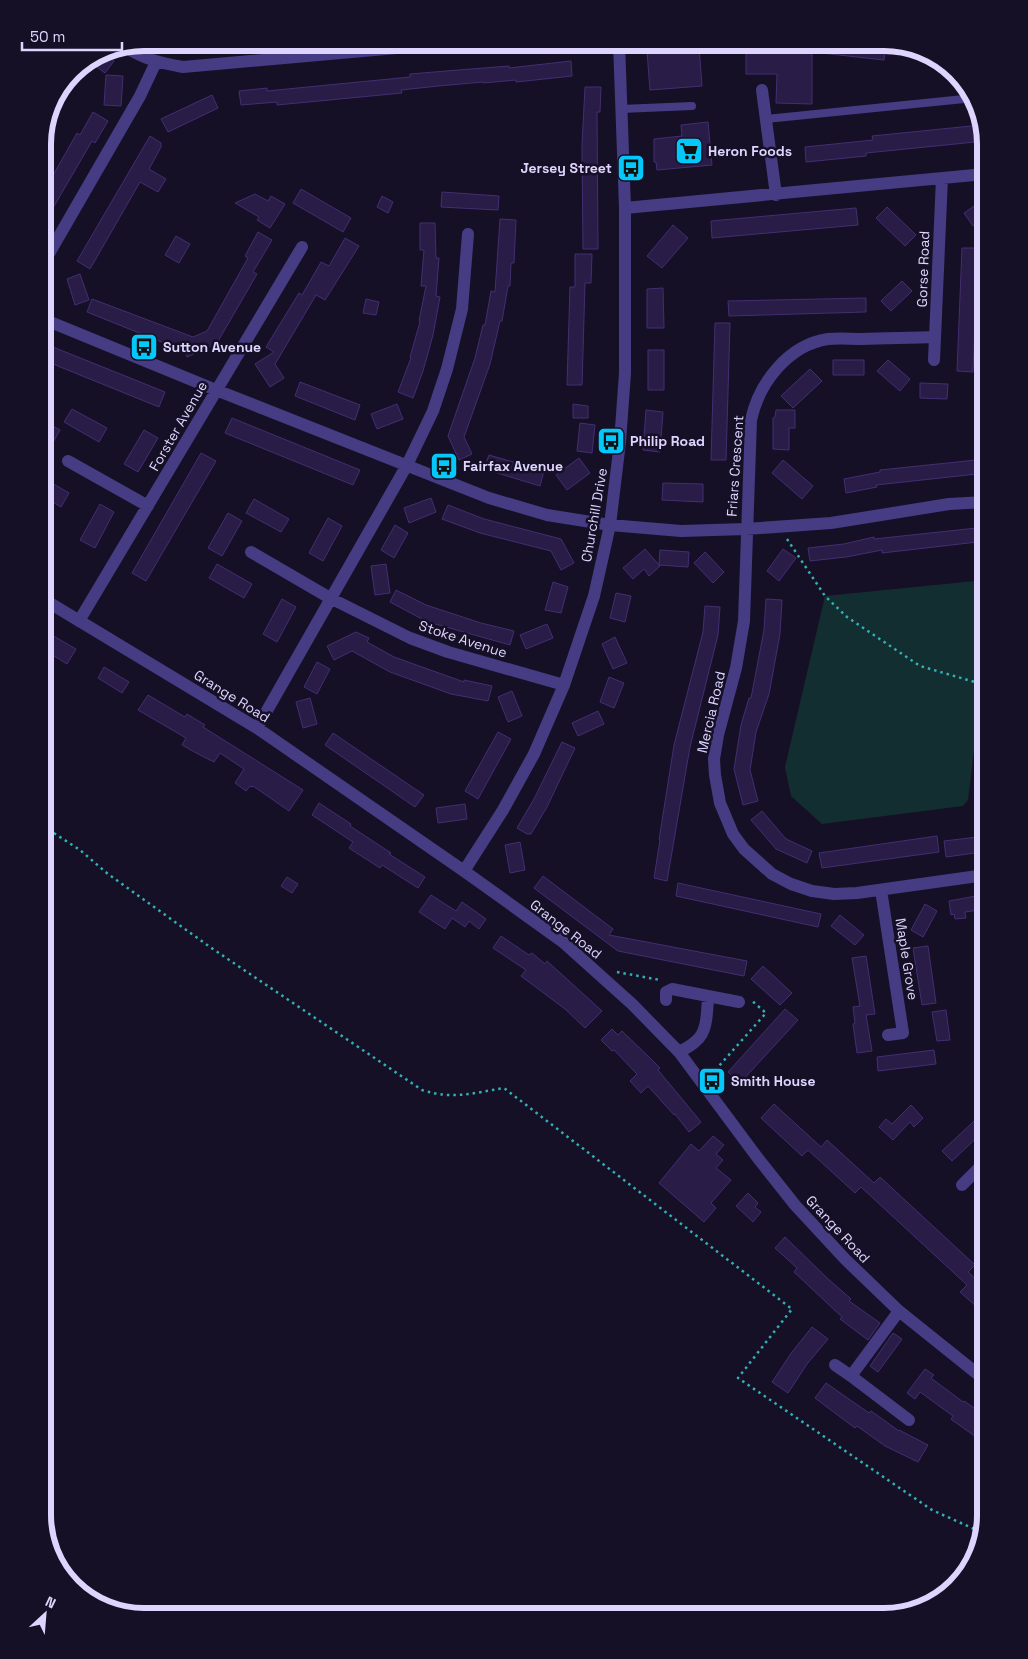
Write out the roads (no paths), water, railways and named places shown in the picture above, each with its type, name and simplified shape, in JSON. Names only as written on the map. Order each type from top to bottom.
[{"type":"street","points":[[133,52],[156,62],[183,67],[350,51]]},
{"type":"street","name":"Churchill Drive","points":[[464,871],[503,810],[534,754],[564,685],[594,596],[610,525],[620,442],[625,373],[625,208],[619,51]]},
{"type":"street","points":[[51,250],[140,96],[156,62]]},
{"type":"street","points":[[762,90],[776,195]]},
{"type":"street","points":[[625,208],[977,175]]},
{"type":"street","name":"Gorse Road","points":[[934,360],[942,178]]},
{"type":"street","points":[[257,728],[407,465],[433,411],[447,369],[462,309],[468,234]]},
{"type":"street","name":"Forster Avenue","points":[[79,621],[302,247]]},
{"type":"street","points":[[51,322],[488,498],[547,515],[610,525],[681,531],[832,523],[949,504],[977,502]]},
{"type":"street","name":"Friars Crescent","points":[[746,529],[751,420],[760,393],[776,370],[791,356],[807,347],[827,340],[935,337]]},
{"type":"street","points":[[75,461],[148,506]]},
{"type":"street","name":"Mercia Road","points":[[746,529],[745,596],[740,646],[714,759],[717,789],[726,819],[733,834],[744,849],[772,874],[790,884],[812,891],[834,894],[881,890],[977,875]]},
{"type":"street","name":"Stoke Avenue","points":[[251,552],[330,598],[410,638],[448,652],[564,685]]},
{"type":"street","name":"Grange Road","points":[[51,604],[257,728],[563,942],[632,1004],[679,1052],[795,1205],[845,1259],[899,1311],[977,1373]]},
{"type":"street","name":"Maple Grove","points":[[881,890],[909,1032],[888,1036]]},
{"type":"street","points":[[666,1000],[666,992],[672,989],[739,1002]]},
{"type":"street","points":[[679,1052],[697,1041],[701,1036],[707,1013],[708,996]]},
{"type":"street","points":[[962,1185],[977,1171]]},
{"type":"street","points":[[851,1376],[899,1311]]},
{"type":"street","points":[[835,1365],[909,1420]]},
{"type":"lane","points":[[766,120],[965,99]]},
{"type":"lane","points":[[621,109],[692,106]]},
{"type":"place","name":"Heron Foods","points":[[689,151]]},
{"type":"place","name":"Jersey Street","points":[[631,168]]},
{"type":"place","name":"Sutton Avenue","points":[[144,347]]},
{"type":"place","name":"Philip Road","points":[[611,441]]},
{"type":"place","name":"Fairfax Avenue","points":[[444,466]]},
{"type":"place","name":"Smith House","points":[[712,1081]]}]
